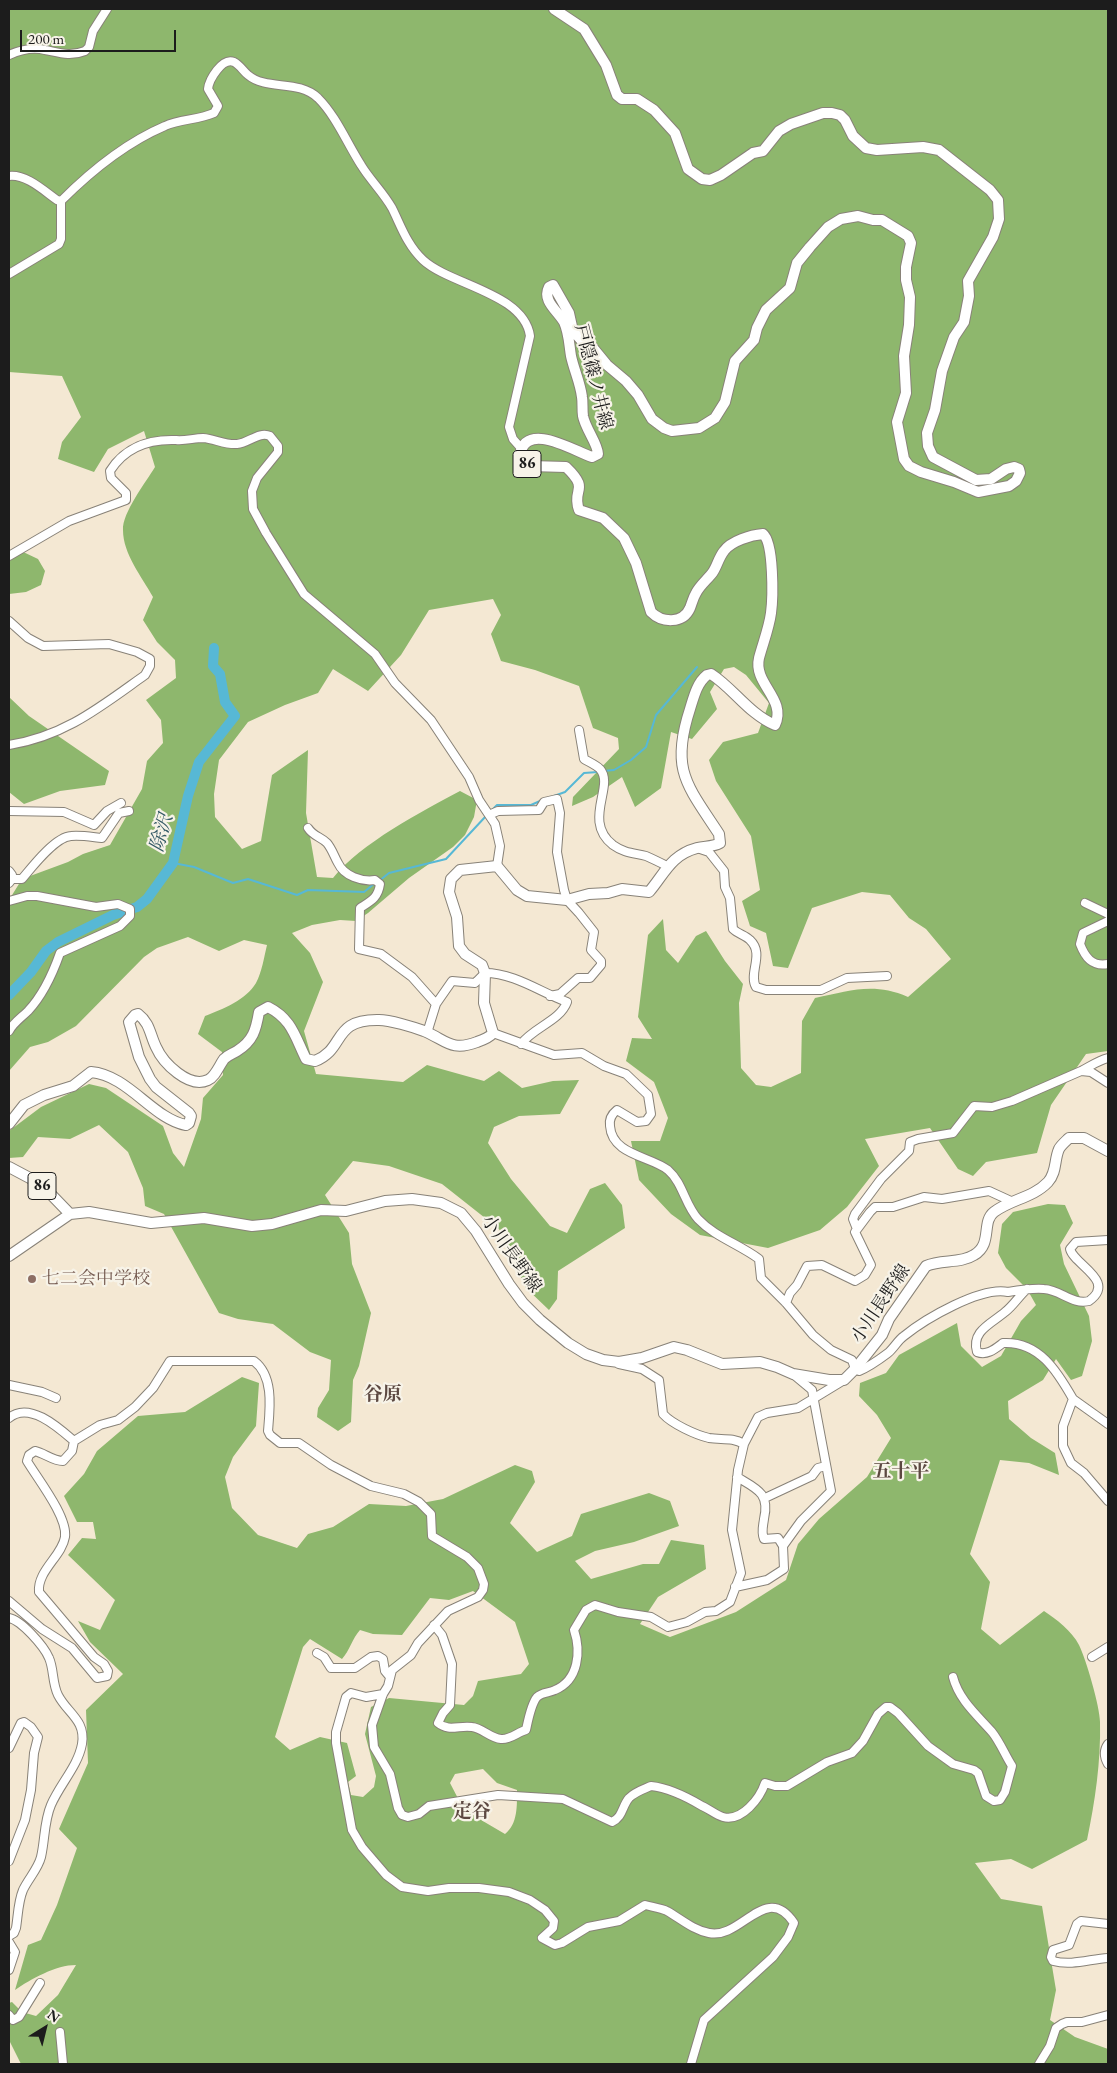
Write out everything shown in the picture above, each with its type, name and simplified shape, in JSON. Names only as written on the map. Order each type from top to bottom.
[{"type":"main road","name":"戸隠篠ノ井線","points":[[521,448],[531,440],[542,439],[566,445],[592,457],[598,454],[583,416],[582,397],[567,330],[558,312],[547,300],[546,293],[549,287],[553,286],[569,313],[573,331],[626,381],[638,395],[652,419],[664,428],[672,431],[699,428],[715,418],[725,402],[735,361],[754,340],[757,328],[766,310],[790,288],[797,264],[828,227],[841,219],[858,216],[889,223],[891,227],[908,236],[911,243],[906,267],[906,280],[910,297],[909,325],[904,356],[906,393],[897,422],[901,446],[909,466],[932,477],[954,482],[978,492],[1009,486],[1016,481],[1020,473],[1019,469],[1014,468],[1006,470],[990,479],[976,480],[933,458],[928,446],[927,434],[935,410],[942,372],[954,337],[964,322],[969,296],[968,281],[993,237],[999,219],[998,200],[990,190],[939,150],[923,147],[877,150],[866,148],[853,136],[845,120],[840,115],[832,113],[823,113],[791,124],[779,131],[763,151],[753,153],[716,178],[710,180],[702,179],[688,169],[675,133],[662,117],[648,105],[637,99],[622,100],[618,95],[606,65],[584,29],[554,9]]},
{"type":"main road","name":"86","points":[[496,866],[517,890],[527,896],[567,900],[589,894],[608,893],[622,889],[649,892],[676,858],[697,848],[714,846],[720,843],[721,840],[686,781],[682,765],[681,746],[684,730],[692,700],[702,679],[707,675],[715,677],[738,699],[775,725],[779,715],[776,705],[757,668],[772,605],[772,580],[768,541],[763,534],[756,534],[727,548],[712,573],[696,593],[686,614],[670,621],[659,620],[649,609],[639,571],[624,538],[603,518],[580,510],[577,503],[580,488],[578,478],[566,468],[530,466],[520,454],[521,448]]},
{"type":"main road","points":[[9,1124],[24,1105],[44,1095],[72,1086],[91,1072],[104,1074],[132,1090],[155,1109],[179,1124],[186,1125],[189,1123],[191,1116],[189,1113],[156,1087],[143,1068],[129,1022],[138,1014],[144,1019],[156,1048],[164,1058],[186,1079],[201,1082],[212,1077],[227,1056],[249,1042],[253,1036],[259,1012],[268,1007],[278,1012],[288,1021],[306,1059],[315,1061],[327,1054],[345,1028],[355,1022],[381,1020],[427,1033],[449,1045],[461,1047],[490,1037],[493,1033],[484,1003],[485,973],[482,964],[465,954],[459,946],[457,918],[449,892],[451,879],[460,870],[496,866]]},
{"type":"main road","name":"小川長野線","points":[[70,1214],[89,1212],[151,1224],[204,1218],[252,1226],[272,1224],[321,1210],[346,1211],[385,1202],[412,1199],[441,1203],[461,1213],[476,1232],[508,1284],[540,1320],[568,1343],[586,1354],[603,1360],[619,1362],[642,1358],[674,1347],[687,1350],[722,1364],[760,1362],[793,1374],[829,1380],[844,1380],[882,1335],[889,1319],[926,1266],[934,1262],[966,1259],[976,1254],[983,1247],[989,1216],[996,1210],[1035,1193],[1049,1180],[1055,1168],[1059,1148],[1069,1138],[1084,1138],[1108,1151]]},
{"type":"main road","name":"86","points":[[9,1167],[41,1184],[70,1214],[9,1256]]},
{"type":"street","points":[[9,55],[32,49],[44,49],[64,55],[85,51],[99,20],[107,9]]},
{"type":"street","points":[[9,274],[59,244],[61,239],[61,201],[85,177],[124,147],[164,126],[214,113],[218,106],[208,89],[209,84],[222,65],[228,61],[239,66],[254,80],[291,86],[308,92],[320,100],[361,166],[382,192],[406,239],[417,254],[436,270],[491,293],[515,311],[529,330],[530,336],[509,427],[513,439],[521,448]]},
{"type":"street","points":[[9,176],[21,177],[61,201]]},
{"type":"street","points":[[9,556],[69,521],[126,500],[126,493],[111,478],[110,471],[116,462],[138,445],[158,439],[202,438],[227,444],[240,444],[261,434],[270,436],[278,446],[278,452],[257,478],[252,492],[253,509],[266,534],[304,594],[376,654],[395,683],[431,720],[469,777],[495,824],[500,846],[496,866]]},
{"type":"street","points":[[9,621],[28,638],[43,646],[109,644],[137,652],[150,659],[150,666],[145,674],[85,718],[69,727],[35,739],[9,745]]},
{"type":"street","points":[[579,730],[584,759],[600,769],[604,777],[599,822],[603,833],[612,844],[619,848],[631,854],[646,856],[668,866]]},
{"type":"street","points":[[489,815],[498,811],[539,810],[544,802],[557,799],[560,813],[557,852],[567,900],[594,932],[591,950],[600,958],[601,965],[590,978],[578,978],[560,994],[550,996]]},
{"type":"street","points":[[9,810],[64,812],[94,825],[107,811],[121,803]]},
{"type":"street","points":[[10,878],[22,879],[40,858],[62,839],[69,836],[102,838],[119,813],[130,811]]},
{"type":"street","points":[[308,828],[326,843],[334,854],[339,866],[350,874],[366,881],[375,880],[380,884],[376,898],[360,908],[359,949],[381,954],[412,977],[436,1004]]},
{"type":"street","points":[[697,848],[709,852],[724,871],[725,887],[730,898],[733,929],[750,940],[756,950],[754,977],[756,987],[766,990],[821,990],[847,978],[887,976]]},
{"type":"street","points":[[9,901],[27,896],[37,896],[96,907],[118,904],[130,909],[130,916],[120,926],[60,953],[46,986],[28,1011],[17,1019],[9,1030]]},
{"type":"street","points":[[1085,903],[1108,914]]},
{"type":"street","points":[[1108,921],[1084,933],[1080,944],[1085,956],[1089,960],[1103,965],[1108,964]]},
{"type":"street","points":[[427,1033],[436,1004],[452,981],[475,983],[485,973],[495,973],[517,980],[567,1002],[564,1011],[529,1035],[521,1044]]},
{"type":"street","points":[[493,1033],[554,1055],[582,1053],[604,1066],[631,1077],[648,1096],[651,1114],[649,1118],[642,1122],[637,1122],[620,1110],[614,1112],[610,1125],[616,1141],[623,1148],[658,1163],[669,1171],[676,1179],[699,1220],[713,1233],[744,1248],[759,1259],[761,1278],[814,1335],[831,1350],[852,1360],[855,1369],[859,1371],[889,1352],[900,1339],[920,1323],[964,1302],[989,1293],[1027,1289],[1050,1290],[1080,1302],[1091,1300],[1096,1290],[1093,1273],[1072,1255],[1070,1249],[1076,1242],[1108,1240]]},
{"type":"street","points":[[857,1230],[853,1220],[855,1214],[881,1179],[908,1151],[910,1142],[953,1133],[974,1106],[997,1106],[1081,1071],[1092,1063],[1108,1058]]},
{"type":"street","points":[[1081,1071],[1091,1072],[1108,1083]]},
{"type":"street","points":[[786,1303],[807,1266],[822,1265],[856,1281],[866,1276],[871,1265],[856,1237],[857,1230],[875,1207],[893,1207],[924,1197],[942,1199],[989,1191],[1013,1202]]},
{"type":"street","points":[[1027,1289],[1013,1302],[1006,1312],[978,1334],[975,1345],[977,1352],[993,1351],[1003,1343],[1024,1345],[1036,1352],[1056,1370],[1073,1398],[1108,1424]]},
{"type":"street","points":[[9,1601],[42,1629],[72,1648],[97,1678],[106,1676],[108,1671],[104,1664],[94,1657],[39,1592],[41,1580],[61,1546],[65,1534],[49,1495],[28,1461],[29,1455],[35,1451],[58,1461],[63,1460],[72,1451],[74,1441],[100,1425],[118,1420],[135,1407],[153,1388],[170,1361],[254,1360],[262,1366],[269,1388],[268,1431],[270,1435],[280,1443],[298,1443],[331,1465],[371,1486],[404,1494],[420,1502],[431,1514],[432,1536],[467,1557],[478,1568],[484,1584],[483,1590],[478,1597],[448,1611],[434,1624],[418,1642],[411,1655],[392,1670],[388,1686],[383,1694],[372,1725],[372,1737],[374,1747],[390,1774],[398,1808],[402,1815],[408,1817],[419,1814],[429,1806],[509,1795],[563,1799],[612,1822],[620,1816],[627,1800],[631,1796],[651,1786],[679,1794],[724,1817],[734,1816],[754,1804],[761,1795],[765,1783],[775,1786],[787,1786],[827,1762],[852,1753],[863,1741],[878,1714],[886,1707],[894,1709],[928,1746],[953,1764],[974,1770],[978,1774],[984,1793],[990,1800],[1000,1800],[1005,1792],[1012,1766],[992,1732],[963,1698],[956,1687],[954,1678]]},
{"type":"street","points":[[619,1362],[619,1365],[642,1369],[659,1380],[663,1414],[677,1425],[709,1438],[736,1439],[744,1444]]},
{"type":"street","points":[[783,1546],[801,1521],[832,1491],[817,1424],[812,1390],[793,1374]]},
{"type":"street","points":[[434,1624],[442,1635],[452,1664],[450,1705],[438,1723],[450,1728],[475,1727],[490,1736],[506,1739],[517,1732],[526,1730],[536,1698],[560,1687],[572,1676],[577,1667],[578,1650],[574,1630],[586,1610],[595,1605],[618,1612],[651,1617],[668,1628],[687,1622],[705,1612],[716,1611],[730,1602],[741,1573],[732,1530],[737,1477],[744,1444],[758,1417],[767,1412],[798,1408],[844,1380]]},
{"type":"street","points":[[9,1385],[42,1392],[56,1398]]},
{"type":"street","points":[[1073,1398],[1063,1426],[1063,1446],[1071,1463],[1084,1473],[1108,1501]]},
{"type":"street","points":[[9,1418],[15,1413],[20,1412],[36,1415],[53,1424],[74,1441]]},
{"type":"street","points":[[765,1498],[812,1476],[818,1468],[826,1466]]},
{"type":"street","points":[[735,1587],[767,1580],[784,1569],[783,1546],[778,1538],[764,1539],[761,1533],[766,1511],[765,1498],[758,1489],[737,1477]]},
{"type":"street","points":[[9,1618],[21,1625],[35,1638],[49,1657],[55,1687],[62,1702],[78,1720],[82,1728],[83,1743],[75,1763],[47,1815],[41,1859],[22,1892],[16,1928],[14,1933],[9,1936]]},
{"type":"street","points":[[1092,1657],[1108,1647]]},
{"type":"street","points":[[318,1653],[324,1657],[331,1668],[355,1668],[371,1657],[378,1656],[383,1659],[384,1672],[390,1677]]},
{"type":"street","points":[[383,1694],[366,1697],[351,1693],[346,1697],[336,1732],[336,1743],[352,1830],[362,1847],[386,1875],[402,1887],[428,1891],[449,1888],[498,1889],[530,1900],[545,1910],[554,1921],[553,1928],[542,1938],[555,1945],[562,1943],[588,1927],[619,1921],[645,1905],[666,1910],[689,1926],[710,1934],[738,1925],[768,1907],[781,1909],[794,1923],[788,1937],[773,1957],[704,2020],[691,2064]]},
{"type":"street","points":[[9,1748],[21,1723],[24,1722],[37,1732],[38,1737],[34,1753],[31,1790],[25,1820],[9,1861]]},
{"type":"street","points":[[1108,1744],[1104,1749],[1105,1759],[1108,1764]]},
{"type":"street","points":[[1108,1924],[1081,1920],[1077,1924],[1069,1945],[1053,1950],[1051,1957],[1054,1962],[1063,1963],[1108,1958]]},
{"type":"street","points":[[9,1942],[15,1952],[9,1970]]},
{"type":"street","points":[[9,2015],[13,2020],[19,2017],[40,1983]]},
{"type":"street","points":[[1038,2064],[1050,2046],[1056,2028],[1067,2022],[1082,2022],[1108,2012]]},
{"type":"street","points":[[60,2032],[63,2064]]},
{"type":"green space","points":[[9,9],[1108,9],[1108,1051],[1086,1054],[1051,1105],[1037,1153],[986,1162],[973,1176],[958,1169],[930,1128],[865,1139],[879,1166],[847,1207],[820,1230],[768,1248],[700,1235],[671,1214],[639,1180],[631,1141],[660,1141],[668,1118],[654,1082],[626,1061],[632,1038],[652,1039],[638,1017],[648,935],[663,919],[666,950],[678,963],[696,936],[706,931],[725,961],[743,984],[739,1003],[741,1068],[756,1085],[771,1087],[801,1073],[802,1021],[815,998],[861,989],[884,990],[908,997],[951,959],[926,929],[909,918],[890,895],[862,892],[812,908],[788,968],[773,966],[766,933],[750,926],[742,901],[760,890],[751,836],[716,781],[709,760],[723,742],[758,733],[769,703],[746,675],[734,667],[724,669],[710,692],[717,709],[692,739],[671,732],[661,788],[635,807],[622,777],[593,797],[572,806],[573,797],[619,749],[618,738],[593,728],[579,686],[535,670],[501,661],[491,634],[501,615],[493,599],[429,610],[401,655],[368,691],[333,669],[318,693],[285,705],[248,722],[219,760],[214,794],[215,817],[242,849],[261,841],[272,775],[308,750],[306,813],[317,877],[333,878],[345,865],[375,841],[444,799],[460,791],[477,800],[474,817],[465,835],[453,847],[409,878],[368,913],[356,921],[340,920],[312,925],[292,933],[310,953],[323,982],[304,1031],[316,1074],[403,1082],[427,1065],[484,1081],[499,1071],[522,1088],[553,1081],[579,1080],[560,1114],[519,1116],[494,1127],[488,1143],[511,1179],[550,1226],[567,1233],[590,1189],[605,1183],[622,1205],[625,1228],[558,1271],[557,1299],[549,1310],[526,1288],[499,1229],[442,1184],[389,1166],[353,1161],[325,1195],[349,1233],[352,1264],[371,1313],[359,1366],[353,1380],[351,1422],[338,1431],[317,1417],[318,1408],[329,1390],[331,1360],[310,1352],[273,1324],[238,1319],[219,1313],[164,1214],[145,1206],[143,1188],[128,1152],[99,1125],[70,1139],[38,1137],[23,1157],[9,1158],[9,1131],[41,1107],[89,1084],[106,1088],[163,1126],[173,1153],[184,1167],[201,1119],[203,1098],[223,1075],[222,1052],[198,1034],[205,1016],[234,1003],[252,989],[260,974],[267,945],[244,940],[219,951],[188,937],[157,948],[144,957],[76,1026],[48,1042],[30,1047],[9,1071],[9,900],[22,879],[110,845],[142,789],[147,761],[163,743],[161,720],[146,700],[176,678],[175,660],[157,642],[143,620],[153,597],[134,565],[124,539],[123,530],[126,515],[155,467],[144,431],[108,449],[94,472],[58,459],[62,442],[81,417],[62,376],[9,372]]},
{"type":"green space","points":[[9,550],[19,550],[38,559],[45,571],[41,585],[26,592],[9,594]]},
{"type":"green space","points":[[9,697],[29,716],[109,771],[105,785],[60,791],[24,804],[9,792]]},
{"type":"green space","points":[[1048,1204],[1065,1205],[1073,1223],[1060,1245],[1064,1264],[1089,1316],[1092,1341],[1082,1376],[1071,1380],[1056,1359],[1043,1380],[1008,1401],[1009,1419],[1031,1438],[1055,1453],[1059,1475],[1029,1463],[1000,1460],[970,1554],[990,1582],[981,1629],[1000,1645],[1044,1611],[1068,1630],[1079,1645],[1089,1672],[1100,1722],[1100,1752],[1087,1840],[1032,1869],[1011,1859],[975,1863],[1001,1899],[1042,1906],[1056,1990],[1050,2020],[1075,2037],[1108,2049],[1108,2064],[21,2064],[9,2040],[9,2003],[12,2002],[22,2012],[36,2016],[58,1995],[76,1965],[52,1970],[15,1990],[28,1945],[41,1940],[57,1905],[77,1848],[59,1829],[88,1763],[86,1710],[123,1674],[90,1642],[78,1621],[100,1630],[115,1600],[68,1555],[82,1538],[96,1539],[93,1522],[77,1522],[64,1496],[84,1474],[97,1451],[138,1416],[185,1412],[242,1377],[259,1383],[256,1426],[233,1457],[225,1477],[232,1508],[258,1535],[297,1548],[308,1534],[333,1527],[369,1504],[406,1506],[443,1499],[515,1465],[532,1471],[535,1482],[510,1523],[537,1552],[572,1536],[581,1514],[649,1493],[670,1501],[679,1526],[634,1542],[595,1551],[575,1561],[591,1579],[643,1564],[659,1564],[671,1540],[704,1545],[706,1569],[658,1597],[640,1624],[670,1637],[736,1612],[786,1580],[798,1544],[819,1519],[867,1477],[891,1438],[877,1415],[859,1396],[860,1383],[886,1373],[899,1355],[957,1323],[961,1346],[982,1367],[1001,1356],[1021,1321],[1036,1305],[1027,1289],[1006,1268],[998,1253],[1002,1224],[1013,1212]],"holes":[[[473,1591],[515,1622],[529,1664],[521,1674],[478,1681],[473,1696],[464,1705],[389,1698],[371,1707],[365,1734],[376,1776],[374,1787],[363,1797],[351,1795],[348,1782],[356,1776],[347,1743],[320,1737],[290,1750],[275,1737],[303,1647],[310,1639],[342,1659],[360,1630],[373,1634],[402,1635],[430,1598],[449,1600]],[[483,1769],[497,1783],[517,1790],[515,1820],[505,1834],[464,1810],[450,1783],[455,1774]]]},
{"type":"waterway","name":"除沢","points":[[9,995],[31,972],[46,951],[58,942],[113,915],[137,907],[147,899],[173,863],[188,796],[199,762],[235,716],[225,702],[220,674],[213,666],[214,648]]},
{"type":"waterway","points":[[603,771],[614,770],[631,760],[646,747],[656,715],[697,667]]},
{"type":"waterway","points":[[554,796],[565,792],[584,773],[598,772]]},
{"type":"waterway","points":[[491,811],[497,805],[531,805],[540,801]]},
{"type":"waterway","points":[[379,881],[389,873],[446,859],[486,816]]},
{"type":"waterway","points":[[173,863],[194,867],[233,883],[248,879],[297,895],[308,890],[364,892],[375,883]]},
{"type":"place","name":"七二会中学校","points":[[32,1279]]},
{"type":"district","name":"谷原","points":[[383,1395]]},
{"type":"district","name":"五十平","points":[[901,1472]]},
{"type":"district","name":"定谷","points":[[472,1812]]}]
